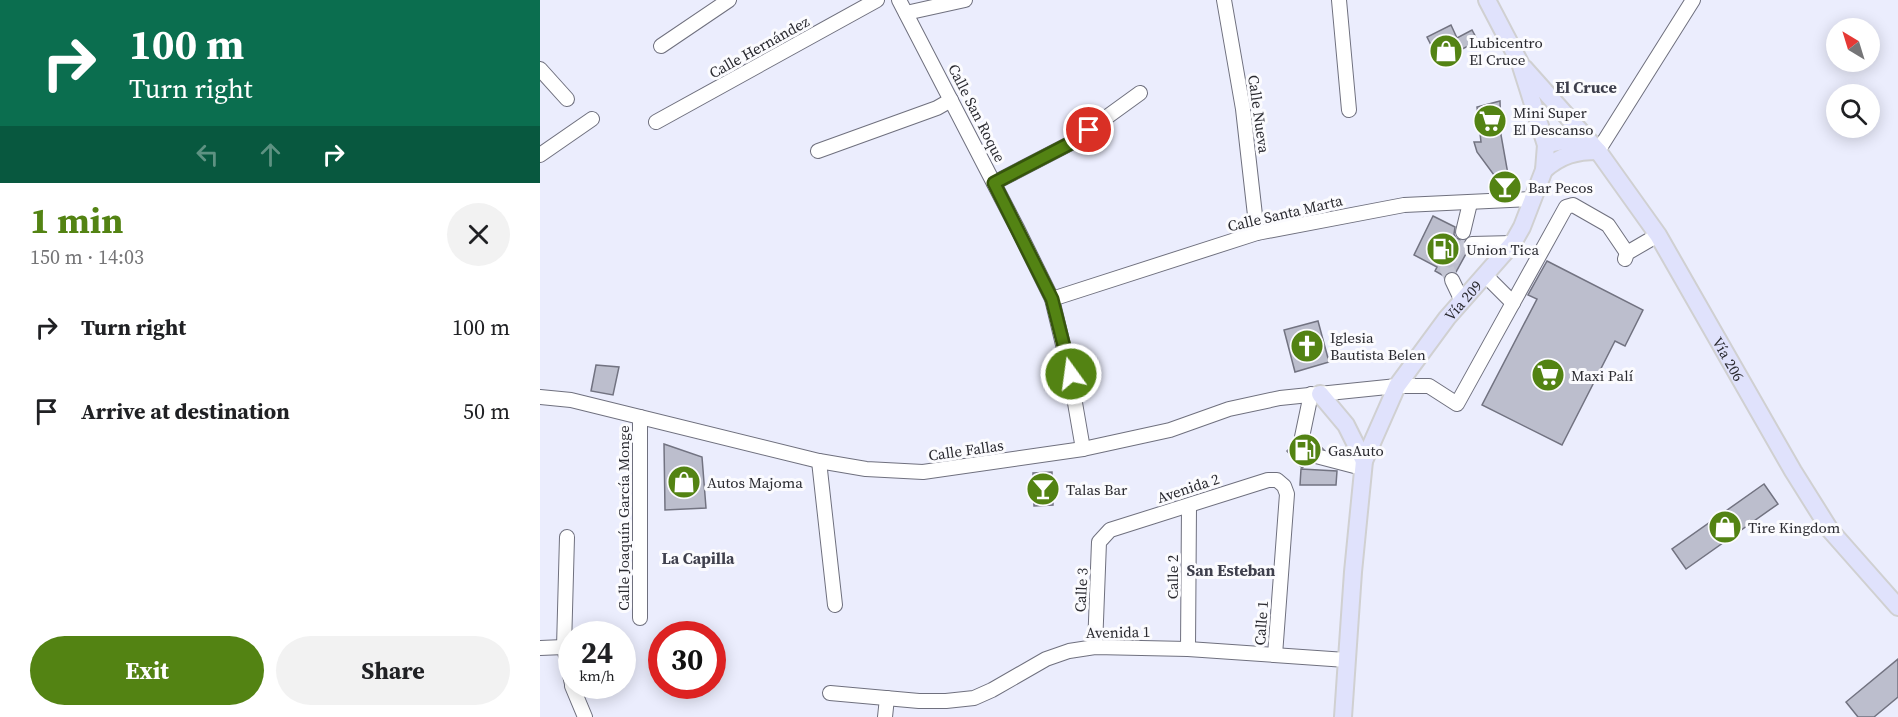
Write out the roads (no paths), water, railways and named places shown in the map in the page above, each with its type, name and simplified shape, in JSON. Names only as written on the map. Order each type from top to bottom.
[{"type":"main road","name":"Vía 209","points":[[1343,716],[1363,465],[1397,386],[1431,338],[1513,243],[1544,170],[1546,145],[1520,63],[1487,0]]},
{"type":"main road","name":"Vía 206","points":[[1520,63],[1598,151],[1658,235],[1793,471],[1830,530],[1898,607]]},
{"type":"main road","points":[[1546,145],[1573,140],[1598,151]]},
{"type":"main road","points":[[1544,170],[1556,159],[1569,153],[1598,151]]},
{"type":"main road","points":[[1316,394],[1346,425],[1363,465]]},
{"type":"street","points":[[660,46],[729,0]]},
{"type":"street","name":"Calle Hernández","points":[[656,122],[877,0]]},
{"type":"street","name":"Calle San Roque","points":[[899,0],[1052,299],[1071,374],[1083,449]]},
{"type":"street","points":[[906,13],[965,0]]},
{"type":"street","name":"Calle Nueva","points":[[1224,0],[1244,109],[1257,233]]},
{"type":"street","points":[[1339,0],[1349,110]]},
{"type":"street","points":[[1598,151],[1693,0]]},
{"type":"street","points":[[540,69],[567,99]]},
{"type":"street","points":[[994,183],[1071,143],[1140,93]]},
{"type":"street","points":[[818,151],[937,108],[951,100]]},
{"type":"street","points":[[540,155],[592,119]]},
{"type":"street","name":"Calle Santa Marta","points":[[1052,299],[1257,233],[1404,205],[1533,199]]},
{"type":"street","points":[[1463,232],[1470,203]]},
{"type":"street","points":[[1485,275],[1513,303],[1566,207],[1573,206],[1608,225],[1625,257],[1658,235]]},
{"type":"street","points":[[1472,244],[1513,243]]},
{"type":"street","points":[[1452,280],[1462,301]]},
{"type":"street","name":"Calle Fallas","points":[[540,397],[571,400],[819,461],[866,469],[923,472],[1083,449],[1170,430],[1229,410],[1280,398],[1397,386],[1428,386],[1457,404],[1513,303]]},
{"type":"street","points":[[1302,437],[1316,394]]},
{"type":"street","name":"Calle Joaquín García Monge","points":[[640,417],[640,618]]},
{"type":"street","points":[[1316,456],[1363,465]]},
{"type":"street","points":[[819,461],[835,605]]},
{"type":"street","name":"Avenida 2","points":[[1103,536],[1110,530],[1268,480],[1277,480],[1284,486]]},
{"type":"street","name":"Calle 1","points":[[1275,655],[1287,494],[1284,486]]},
{"type":"street","name":"Calle 2","points":[[1188,649],[1189,506]]},
{"type":"street","name":"Calle 3","points":[[1095,646],[1099,542],[1103,536]]},
{"type":"street","points":[[565,621],[567,537]]},
{"type":"street","name":"Avenida 1","points":[[831,693],[946,701],[974,698],[1046,659],[1069,651],[1095,646],[1188,649],[1346,660]]},
{"type":"street","points":[[540,648],[558,648]]},
{"type":"street","points":[[885,717],[887,698]]},
{"type":"street","points":[[578,699],[585,717]]},
{"type":"tunnel","points":[[1452,280],[1447,269],[1459,243],[1472,244]]},
{"type":"tunnel","points":[[1302,437],[1316,456]]},
{"type":"place","name":"Lubicentro El Cruce","points":[[1446,51]]},
{"type":"place","name":"Mini Super El Descanso","points":[[1490,121]]},
{"type":"place","name":"Bar Pecos","points":[[1505,187]]},
{"type":"place","name":"Union Tica","points":[[1443,249]]},
{"type":"place","name":"Iglesia Bautista Belen","points":[[1307,346]]},
{"type":"place","name":"Maxi Palí","points":[[1548,375]]},
{"type":"place","name":"GasAuto","points":[[1305,450]]},
{"type":"place","name":"Autos Majoma","points":[[684,482]]},
{"type":"place","name":"Talas Bar","points":[[1043,489]]},
{"type":"place","name":"Tire Kingdom","points":[[1725,527]]},
{"type":"district","name":"El Cruce","points":[[1586,87]]},
{"type":"district","name":"La Capilla","points":[[698,558]]},
{"type":"district","name":"San Esteban","points":[[1231,570]]}]
